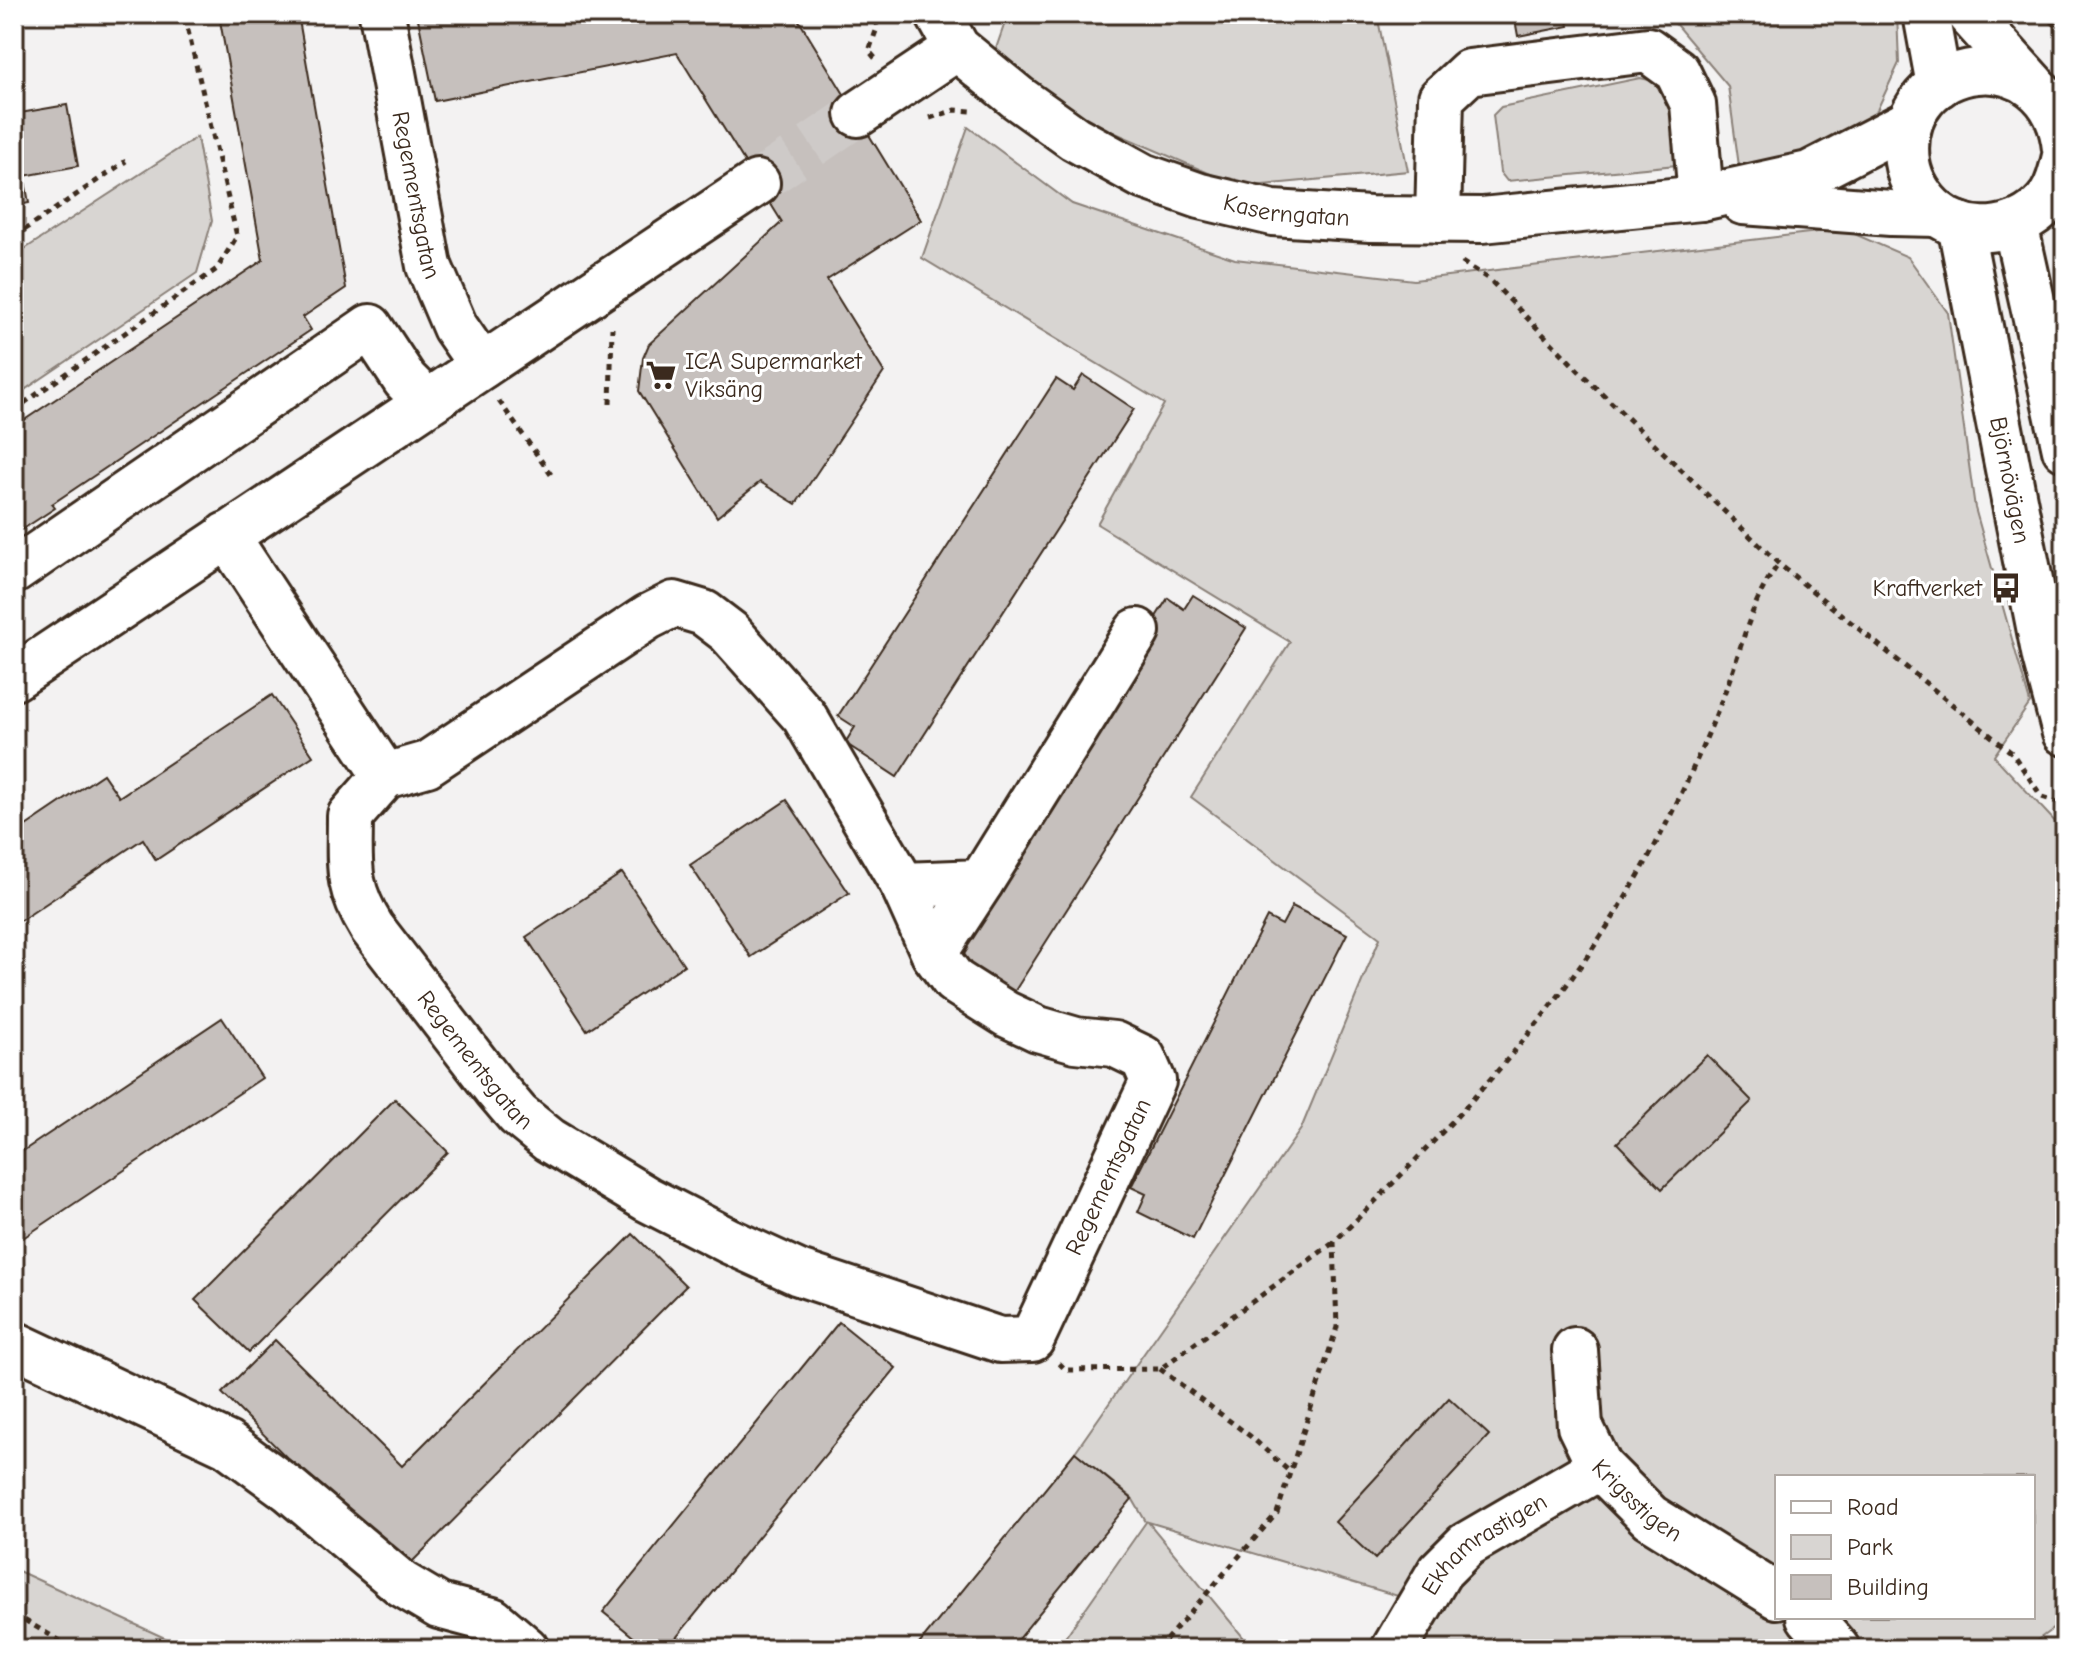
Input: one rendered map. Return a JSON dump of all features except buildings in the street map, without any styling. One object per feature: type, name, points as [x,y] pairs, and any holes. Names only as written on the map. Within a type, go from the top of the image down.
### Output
[{"type":"street","name":"Regementsgatan","points":[[382,14],[429,266],[455,327],[482,366]]},
{"type":"street","points":[[1926,14],[1939,85]]},
{"type":"street","points":[[1969,14],[2055,115]]},
{"type":"street","points":[[858,114],[947,31]]},
{"type":"street","name":"Kaserngatan","points":[[947,31],[1018,98],[1074,138],[1143,176],[1200,196],[1273,213],[1370,219],[1445,239],[1482,220],[1701,198],[1809,174],[1910,122]]},
{"type":"street","points":[[1445,239],[1441,98],[1469,72],[1648,50],[1677,71],[1693,104],[1701,198]]},
{"type":"street","points":[[1949,220],[1920,196],[1909,173],[1905,147],[1910,122],[1922,101],[1939,85],[1962,73],[1987,70],[2012,74],[2055,115]]},
{"type":"street","points":[[2060,181],[2035,212],[2015,224],[2065,449]]},
{"type":"street","points":[[14,678],[757,183]]},
{"type":"street","name":"Kaserngatan","points":[[1701,198],[1891,213],[1949,220],[1978,229],[1997,229],[2015,224]]},
{"type":"street","name":"Björnövägen","points":[[1949,220],[2045,657],[2065,733]]},
{"type":"street","points":[[14,571],[370,327],[405,380],[427,402]]},
{"type":"street","points":[[226,535],[385,776]]},
{"type":"street","name":"Regementsgatan","points":[[674,604],[704,613],[729,632],[804,716],[903,885],[934,954],[954,981],[1006,1014],[1038,1029],[1076,1040],[1114,1044],[1143,1058],[1153,1081],[1032,1339],[1000,1340],[799,1273],[647,1199],[549,1140],[518,1115],[381,940],[358,905],[350,883],[350,816],[385,776],[427,764],[648,617],[674,604]]},
{"type":"street","points":[[934,954],[1137,631]]},
{"type":"street","points":[[903,885],[981,882]]},
{"type":"street","points":[[14,1344],[227,1444],[290,1490],[402,1584],[439,1606],[492,1620],[526,1649]]},
{"type":"street","name":"Krigsstigen","points":[[1575,1350],[1580,1426],[1600,1467],[1650,1517],[1775,1595]]},
{"type":"street","name":"Ekhamrastigen","points":[[1394,1649],[1440,1571],[1466,1545],[1600,1467]]},
{"type":"street","points":[[1811,1619],[1837,1649]]},
{"type":"path","points":[[14,410],[217,269],[237,236],[184,14]]},
{"type":"path","points":[[2042,14],[2065,32]]},
{"type":"path","points":[[14,237],[126,161]]},
{"type":"path","points":[[1445,239],[1466,264],[1490,280],[1584,376],[1779,564],[2012,753],[2042,797],[2057,802],[2065,800]]},
{"type":"path","points":[[610,404],[612,319]]},
{"type":"path","points":[[482,366],[497,397],[552,476]]},
{"type":"path","points":[[1032,1339],[1066,1370],[1160,1369],[1334,1242],[1438,1140],[1545,1013],[1604,935],[1659,839],[1683,789],[1727,688],[1763,584],[1779,564]]},
{"type":"path","points":[[1158,1649],[1277,1513],[1337,1327],[1334,1242]]},
{"type":"path","points":[[1160,1369],[1250,1436],[1290,1472]]},
{"type":"path","points":[[14,1614],[74,1649]]},
{"type":"green space","points":[[1008,14],[1377,14],[1408,171],[1241,187],[1099,126],[993,57]]},
{"type":"green space","points":[[1667,14],[1897,14],[1899,63],[1871,123],[1834,145],[1739,166],[1728,86]]},
{"type":"green space","points":[[1640,78],[1673,85],[1687,164],[1507,181],[1500,172],[1493,115],[1501,107]]},
{"type":"green space","points":[[968,127],[1072,204],[1235,259],[1414,280],[1843,229],[1908,257],[1948,313],[1975,508],[2030,703],[1994,756],[2059,826],[2065,874],[2065,1620],[2025,1649],[1422,1649],[1405,1598],[1148,1522],[1253,1649],[1057,1649],[1146,1522],[1132,1498],[1075,1452],[1301,1129],[1380,938],[1191,797],[1290,642],[1097,524],[1164,404],[922,258]]},
{"type":"green space","points":[[197,137],[212,221],[197,273],[14,397],[14,256]]},
{"type":"green space","points":[[14,1569],[189,1649],[14,1649]]},
{"type":"tunnel","points":[[757,183],[858,114]]},
{"type":"place","name":"ICA Supermarket Viksäng","points":[[661,375]]},
{"type":"place","name":"Kraftverket","points":[[2006,588]]}]
